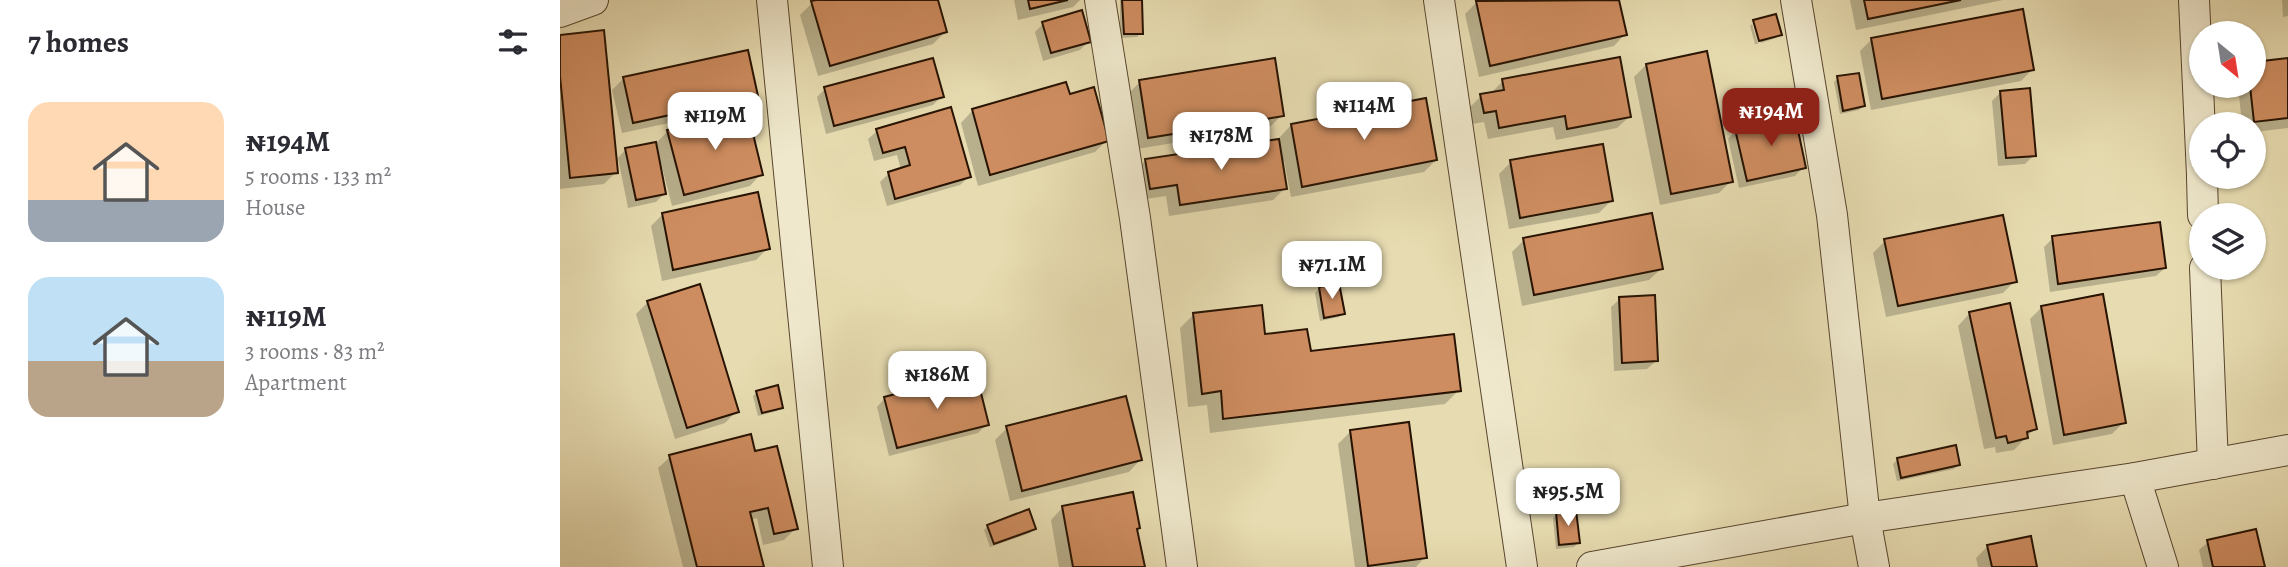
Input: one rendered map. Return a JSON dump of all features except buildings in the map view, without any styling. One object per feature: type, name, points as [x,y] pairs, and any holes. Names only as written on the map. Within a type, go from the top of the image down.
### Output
[{"type":"street","points":[[560,12],[593,0]]},
{"type":"street","points":[[772,0],[828,567]]},
{"type":"street","points":[[1100,0],[1135,218],[1182,567]]},
{"type":"street","points":[[1439,0],[1522,567]]},
{"type":"street","points":[[1796,0],[1832,215],[1865,519],[1874,567]]},
{"type":"street","points":[[2194,0],[2199,112]]},
{"type":"street","points":[[2205,280],[2213,464]]},
{"type":"street","points":[[1592,567],[1865,519],[2135,478],[2288,450]]},
{"type":"street","points":[[2135,478],[2162,567]]}]
